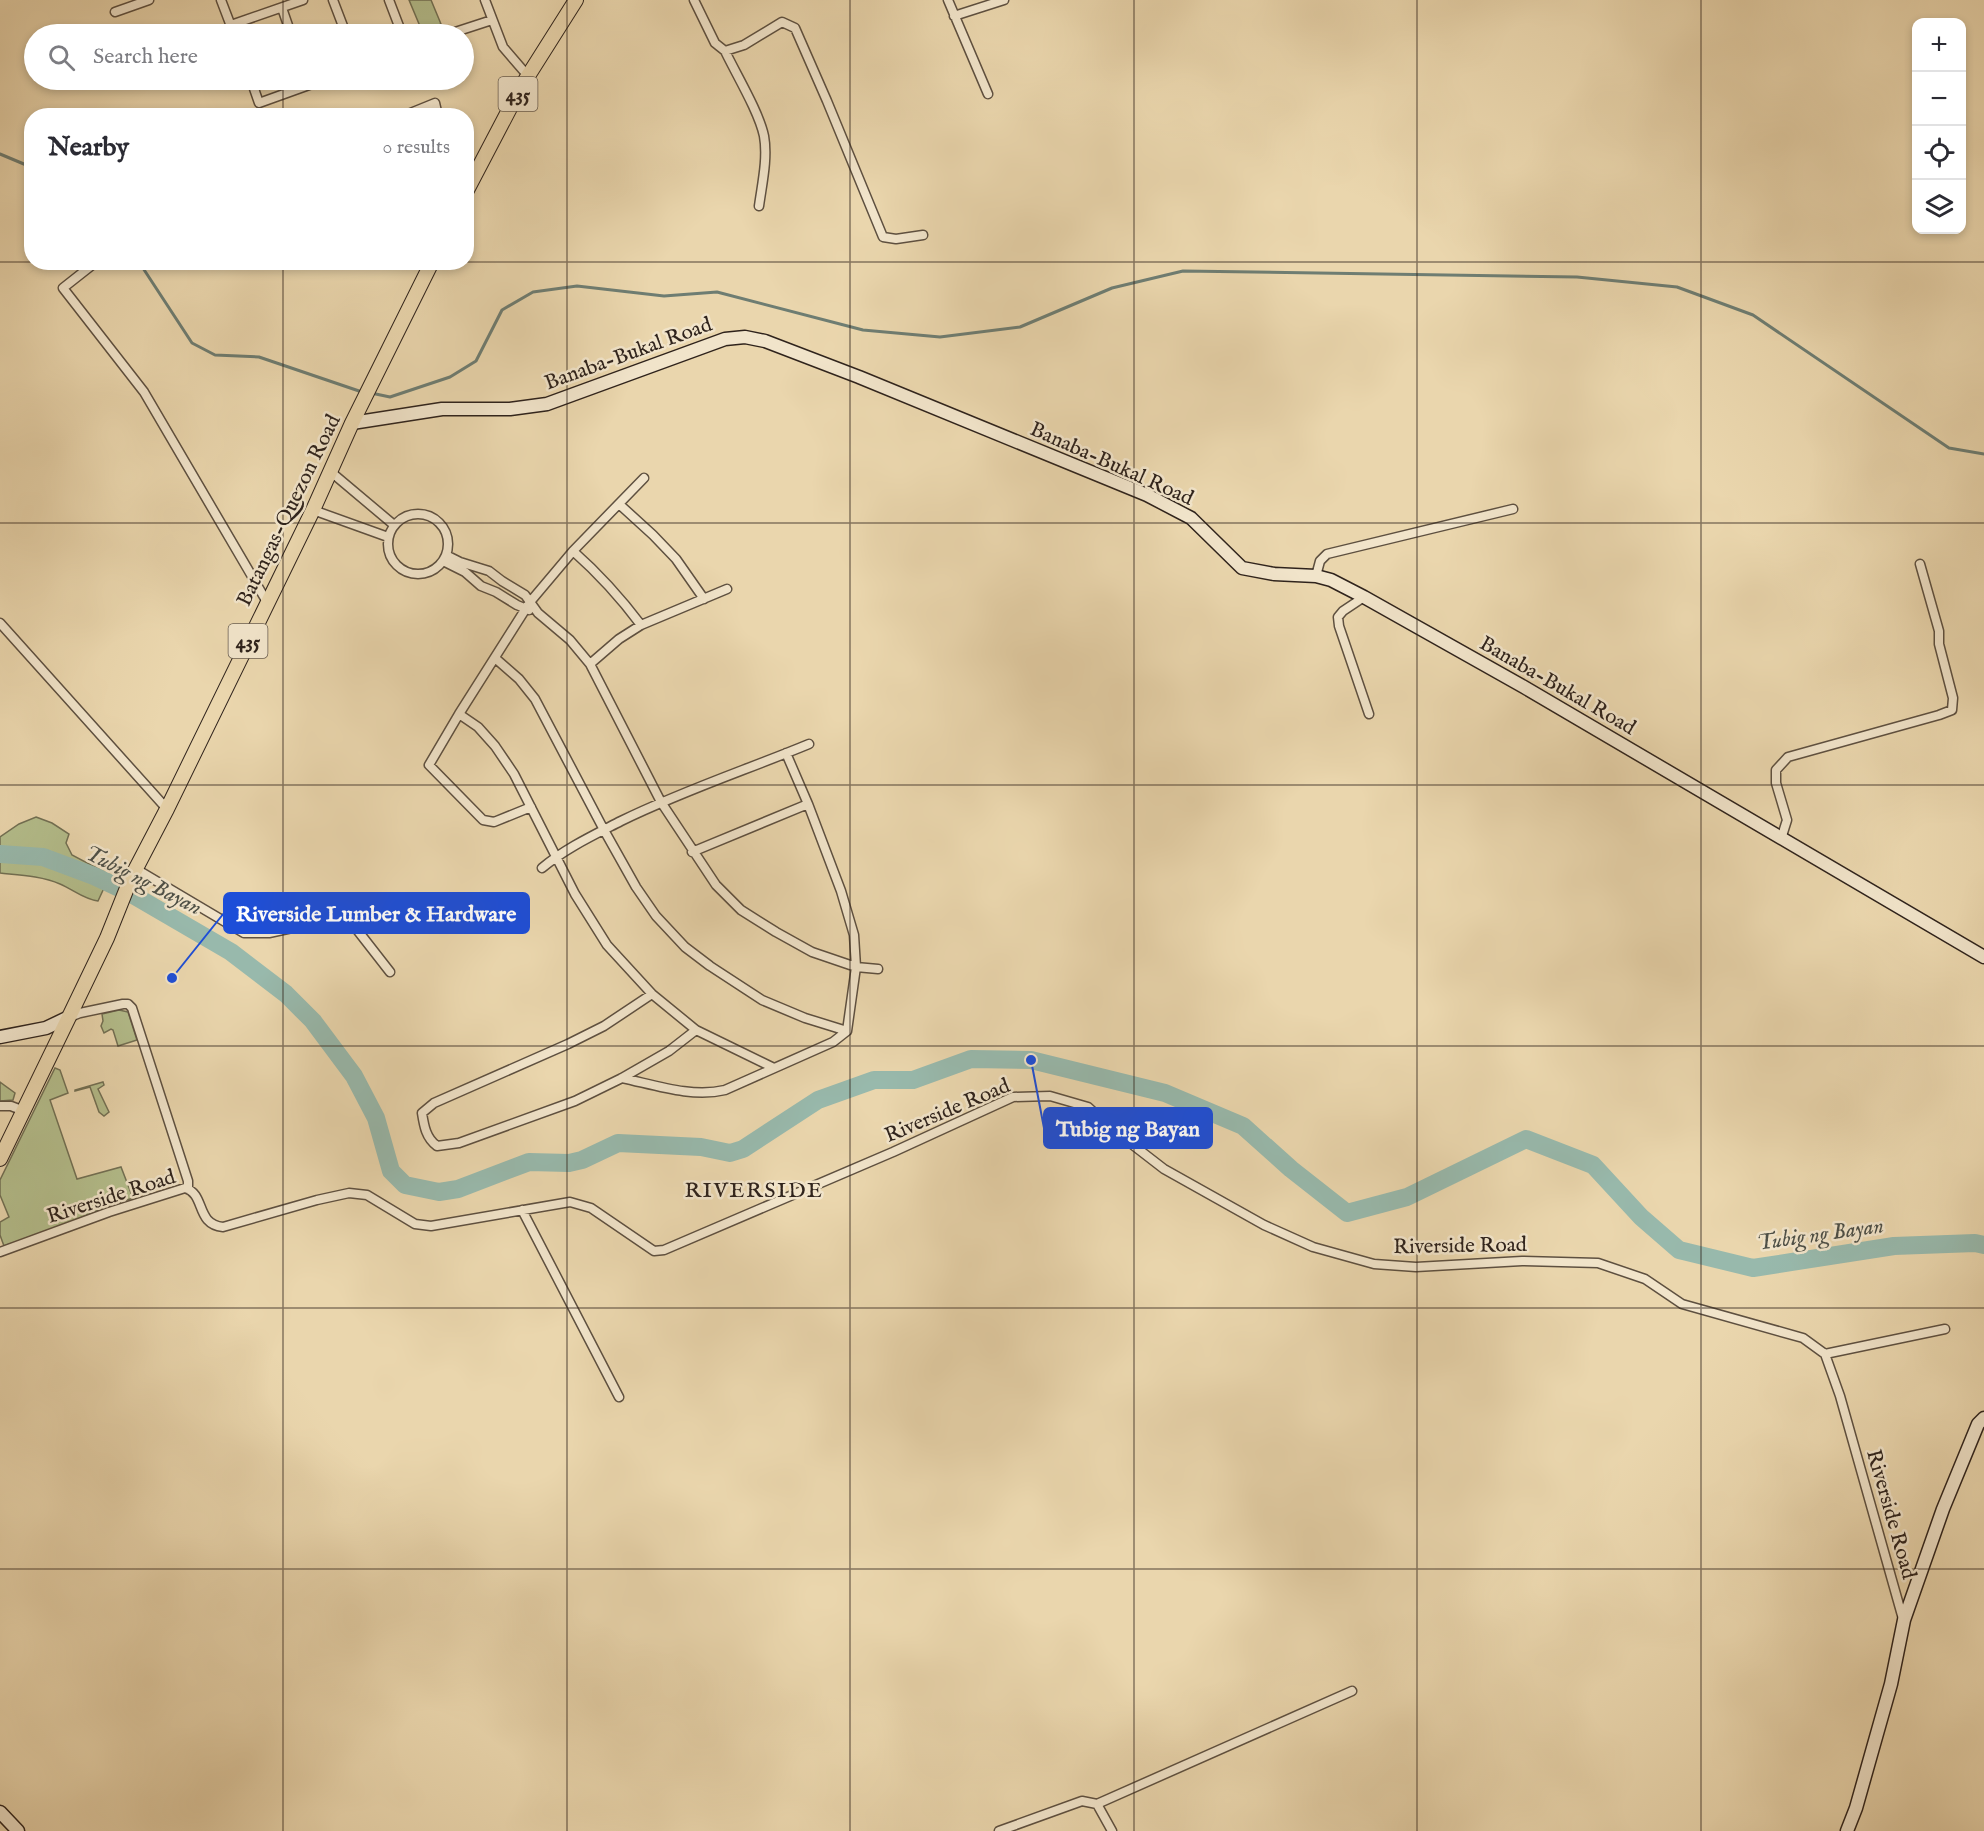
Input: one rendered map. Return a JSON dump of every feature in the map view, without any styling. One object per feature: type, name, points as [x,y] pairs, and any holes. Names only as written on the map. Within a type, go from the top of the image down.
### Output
[{"type":"main road","name":"435","points":[[474,171],[528,76],[576,0]]},
{"type":"main road","name":"Batangas-Quezon Road","points":[[66,1019],[106,938],[116,911],[314,510],[352,423],[428,270]]},
{"type":"main road","name":"435","points":[[0,1159],[66,1019]]},
{"type":"main road","name":"435","points":[[0,1145],[22,1109]]},
{"type":"street","points":[[115,12],[149,0]]},
{"type":"street","points":[[221,0],[231,24]]},
{"type":"street","points":[[234,24],[303,0]]},
{"type":"street","points":[[333,0],[342,24]]},
{"type":"street","points":[[389,0],[398,24]]},
{"type":"street","points":[[485,0],[503,47],[528,76]]},
{"type":"street","points":[[694,0],[715,43],[725,51],[764,135],[765,150],[759,206]]},
{"type":"street","points":[[948,0],[988,94]]},
{"type":"street","points":[[954,16],[1004,0]]},
{"type":"street","points":[[282,8],[288,24]]},
{"type":"street","points":[[474,26],[492,20]]},
{"type":"street","points":[[725,51],[744,45],[783,22],[795,28],[883,237],[896,239],[923,235]]},
{"type":"street","points":[[254,90],[259,103],[289,90]]},
{"type":"street","points":[[423,108],[435,103],[436,108]]},
{"type":"street","points":[[86,270],[63,288],[144,392],[267,602]]},
{"type":"street","name":"Banaba-Bukal Road","points":[[352,423],[442,409],[510,408],[546,404],[725,339],[745,337],[765,341],[1147,495],[1191,518],[1242,568],[1274,574],[1316,576],[1331,580],[1524,687],[1984,957]]},
{"type":"street","points":[[331,472],[394,525]]},
{"type":"street","points":[[531,807],[494,822],[483,820],[429,765],[528,605],[573,551],[644,478]]},
{"type":"street","points":[[619,504],[676,559],[704,599]]},
{"type":"street","points":[[1316,576],[1320,561],[1327,554],[1513,509]]},
{"type":"street","points":[[314,510],[388,537]]},
{"type":"street","points":[[417,513],[434,518],[446,531],[448,540],[444,558],[432,571],[422,574],[412,574],[403,570],[395,564],[387,546],[388,537],[394,525],[401,519],[417,513]]},
{"type":"street","points":[[573,551],[600,575],[641,625]]},
{"type":"street","points":[[444,558],[489,571],[502,582],[522,593],[528,605],[570,640],[590,664],[661,802],[692,852],[716,885],[741,909],[812,952],[856,966],[878,969]]},
{"type":"street","points":[[444,558],[476,583],[496,592],[517,606],[528,605]]},
{"type":"street","points":[[1781,839],[1786,820],[1776,783],[1776,770],[1788,757],[1939,716],[1952,710],[1953,699],[1939,644],[1939,631],[1920,564]]},
{"type":"street","points":[[496,592],[502,582]]},
{"type":"street","points":[[590,664],[619,639],[641,625],[727,589]]},
{"type":"street","points":[[1364,597],[1338,617],[1369,714]]},
{"type":"street","points":[[0,623],[167,809]]},
{"type":"street","points":[[495,658],[519,679],[535,699],[636,886],[656,916],[685,947],[762,1000],[805,1018],[847,1031]]},
{"type":"street","points":[[459,714],[478,727],[495,746],[513,774],[574,894],[607,945],[652,994],[696,1030],[774,1068]]},
{"type":"street","points":[[542,868],[556,856],[661,802],[808,744]]},
{"type":"street","points":[[622,1078],[688,1092],[712,1093],[725,1090],[833,1042],[847,1031],[856,966],[854,935],[841,891],[786,753]]},
{"type":"street","points":[[692,852],[808,804]]},
{"type":"street","points":[[134,874],[244,933],[269,933],[328,920],[351,922],[390,972]]},
{"type":"street","points":[[652,994],[604,1026],[435,1103],[422,1113],[430,1141],[437,1146],[459,1143],[575,1101],[669,1051],[696,1030]]},
{"type":"street","points":[[0,1037],[46,1028],[80,1013],[128,1004],[132,1008],[185,1170],[188,1189]]},
{"type":"street","name":"Riverside Road","points":[[0,1252],[177,1189],[188,1189],[195,1195],[208,1221],[223,1227],[349,1193],[370,1196],[415,1224],[431,1226],[570,1202],[580,1203],[654,1251],[664,1250],[893,1152],[1013,1097],[1050,1096],[1088,1107],[1164,1169],[1264,1225],[1313,1247],[1374,1264],[1416,1267],[1522,1262],[1598,1263],[1645,1280],[1682,1305],[1803,1338],[1825,1354],[1840,1396],[1904,1620]]},
{"type":"street","points":[[0,1106],[22,1109]]},
{"type":"street","points":[[522,1210],[619,1397]]},
{"type":"street","points":[[1825,1354],[1945,1329]]},
{"type":"street","points":[[1847,1831],[1856,1808],[1891,1684],[1904,1620],[1943,1509],[1978,1424],[1984,1418]]},
{"type":"street","points":[[999,1831],[1082,1801],[1097,1804],[1352,1690]]},
{"type":"street","points":[[1097,1804],[1112,1831]]},
{"type":"street","points":[[0,1812],[18,1831]]},
{"type":"green space","points":[[409,0],[431,0],[441,24],[419,24]]},
{"type":"green space","points":[[36,817],[52,823],[69,834],[66,843],[72,855],[110,875],[98,901],[46,879],[0,873],[0,837],[19,824]]},
{"type":"green space","points":[[119,1010],[128,1012],[137,1040],[118,1046],[113,1030],[104,1033],[101,1026],[102,1014]]},
{"type":"green space","points":[[55,1068],[60,1070],[68,1093],[50,1100],[77,1179],[121,1167],[133,1198],[4,1246],[0,1235],[0,1222],[9,1217],[0,1195],[0,1180]]},
{"type":"green space","points":[[0,1082],[15,1093],[13,1100],[0,1101]]},
{"type":"green space","points":[[103,1082],[104,1085],[98,1089],[109,1112],[104,1116],[99,1112],[90,1087],[75,1091]]},
{"type":"waterway","points":[[0,154],[24,164]]},
{"type":"waterway","points":[[144,270],[192,343],[215,355],[259,357],[362,392]]},
{"type":"waterway","points":[[371,393],[390,397],[450,377],[476,361],[502,310],[533,292],[577,286],[664,296],[717,292],[863,330],[940,337],[1020,327],[1112,288],[1183,271],[1577,277],[1677,287],[1753,315],[1949,448],[1984,454]]},
{"type":"waterway","name":"Tubig ng Bayan","points":[[0,854],[43,857],[94,876],[128,892],[231,952],[286,994],[313,1021],[354,1076],[376,1118],[391,1171],[405,1185],[439,1192],[458,1189],[529,1162],[569,1163],[582,1160],[618,1143],[701,1147],[730,1153],[743,1149],[818,1100],[874,1080],[913,1080],[971,1059],[1031,1060],[1165,1093],[1243,1126],[1291,1169],[1347,1213],[1407,1197],[1526,1139],[1593,1165],[1641,1217],[1679,1250],[1753,1268],[1894,1246],[1975,1243],[1984,1245]]},
{"type":"place","name":"Riverside Lumber & Hardware","points":[[172,978]]},
{"type":"place","name":"Tubig ng Bayan","points":[[1031,1060]]},
{"type":"district","name":"RIVERSIDE","points":[[754,1189]]}]
